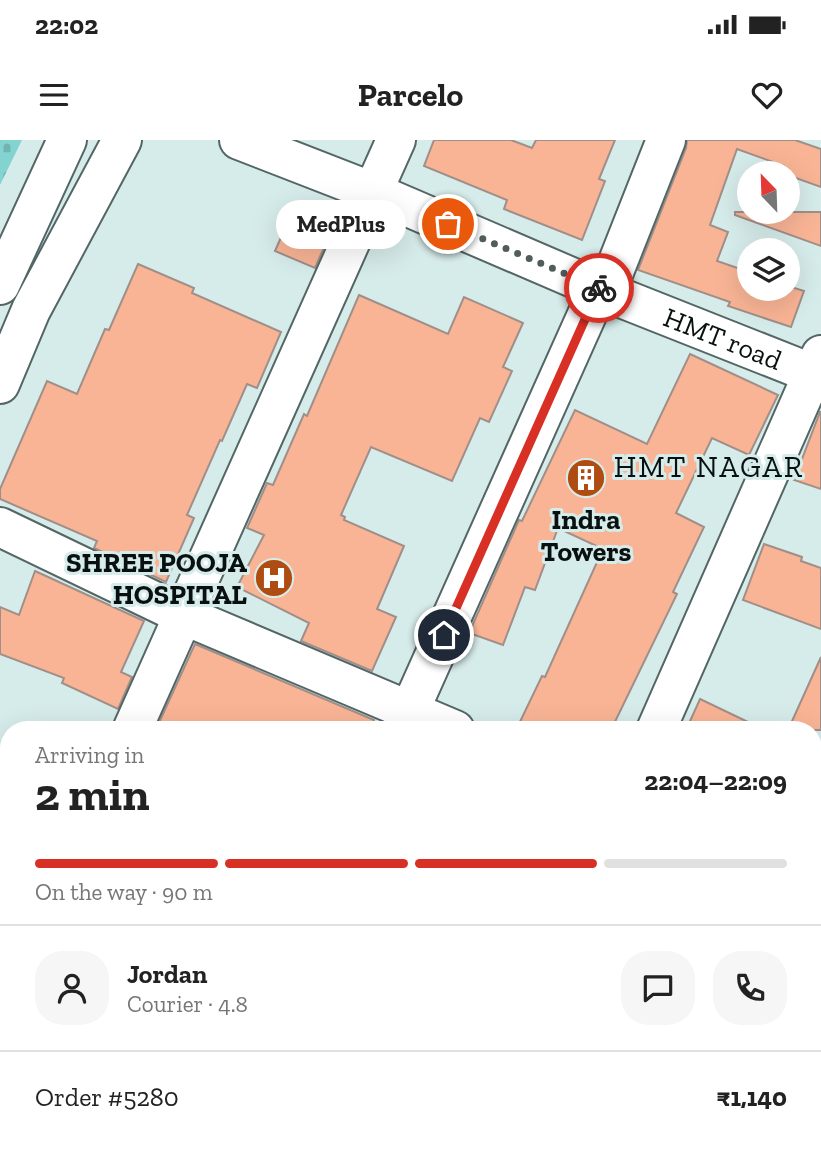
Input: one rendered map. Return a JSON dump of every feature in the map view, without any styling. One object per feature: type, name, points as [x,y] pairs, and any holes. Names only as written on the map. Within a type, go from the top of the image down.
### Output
[{"type":"street","points":[[0,285],[67,140]]},
{"type":"street","points":[[0,384],[31,310],[122,140]]},
{"type":"street","name":"HMT road","points":[[239,140],[373,192],[602,290],[818,368]]},
{"type":"street","points":[[136,721],[396,140]]},
{"type":"street","points":[[0,527],[406,720],[602,290],[666,140]]},
{"type":"street","points":[[660,721],[818,368]]},
{"type":"green space","points":[[0,140],[22,140],[0,185]]},
{"type":"building","points":[[434,140],[511,140],[532,148],[536,140],[615,140],[599,179],[605,181],[582,240],[504,209],[507,200],[424,166]]},
{"type":"building","points":[[687,140],[795,140],[821,149],[821,187],[800,179],[800,161],[770,161],[737,149],[710,225],[728,232],[717,261],[737,268],[737,301],[800,301],[800,290],[804,291],[791,327],[728,306],[730,302],[638,270]]},
{"type":"building","points":[[292,212],[332,229],[315,268],[275,251]]},
{"type":"building","points":[[800,212],[821,212],[821,246],[760,224],[800,224]]},
{"type":"building","points":[[138,264],[194,288],[192,293],[281,332],[257,388],[247,384],[222,441],[220,440],[187,515],[194,518],[166,582],[94,548],[97,541],[0,499],[0,489],[47,381],[77,394],[105,329],[109,330]]},
{"type":"building","points":[[359,295],[448,334],[464,297],[523,323],[503,367],[512,371],[489,422],[480,418],[452,481],[371,447],[341,515],[345,517],[344,520],[404,546],[377,609],[396,617],[372,671],[301,641],[309,623],[237,587],[264,535],[247,528],[267,483],[273,485],[304,414],[307,416]]},
{"type":"building","points":[[690,354],[778,395],[749,455],[712,438],[676,513],[704,527],[673,592],[677,594],[615,721],[520,721],[542,676],[545,677],[603,549],[558,528],[535,590],[525,587],[503,645],[469,633],[519,520],[522,521],[575,410],[647,444]]},
{"type":"building","points":[[821,412],[821,489],[794,480]]},
{"type":"building","points":[[764,544],[802,557],[801,561],[821,568],[821,629],[743,600]]},
{"type":"building","points":[[35,571],[144,621],[121,672],[132,677],[118,709],[62,683],[64,678],[0,654],[0,607],[19,615]]},
{"type":"building","points":[[195,644],[374,720],[374,721],[160,721]]},
{"type":"building","points":[[821,657],[821,721],[792,721]]},
{"type":"building","points":[[700,699],[746,721],[690,721]]},
{"type":"way so far","points":[[448,224],[599,288]]},
{"type":"place","name":"MedPlus","points":[[448,224]]},
{"type":"place","name":"Indra Towers","points":[[586,478]]},
{"type":"place","name":"SHREE POOJA HOSPITAL","points":[[274,578]]},
{"type":"district","name":"HMT NAGAR","points":[[709,467]]},
{"type":"route","points":[[444,635],[599,288]]}]
